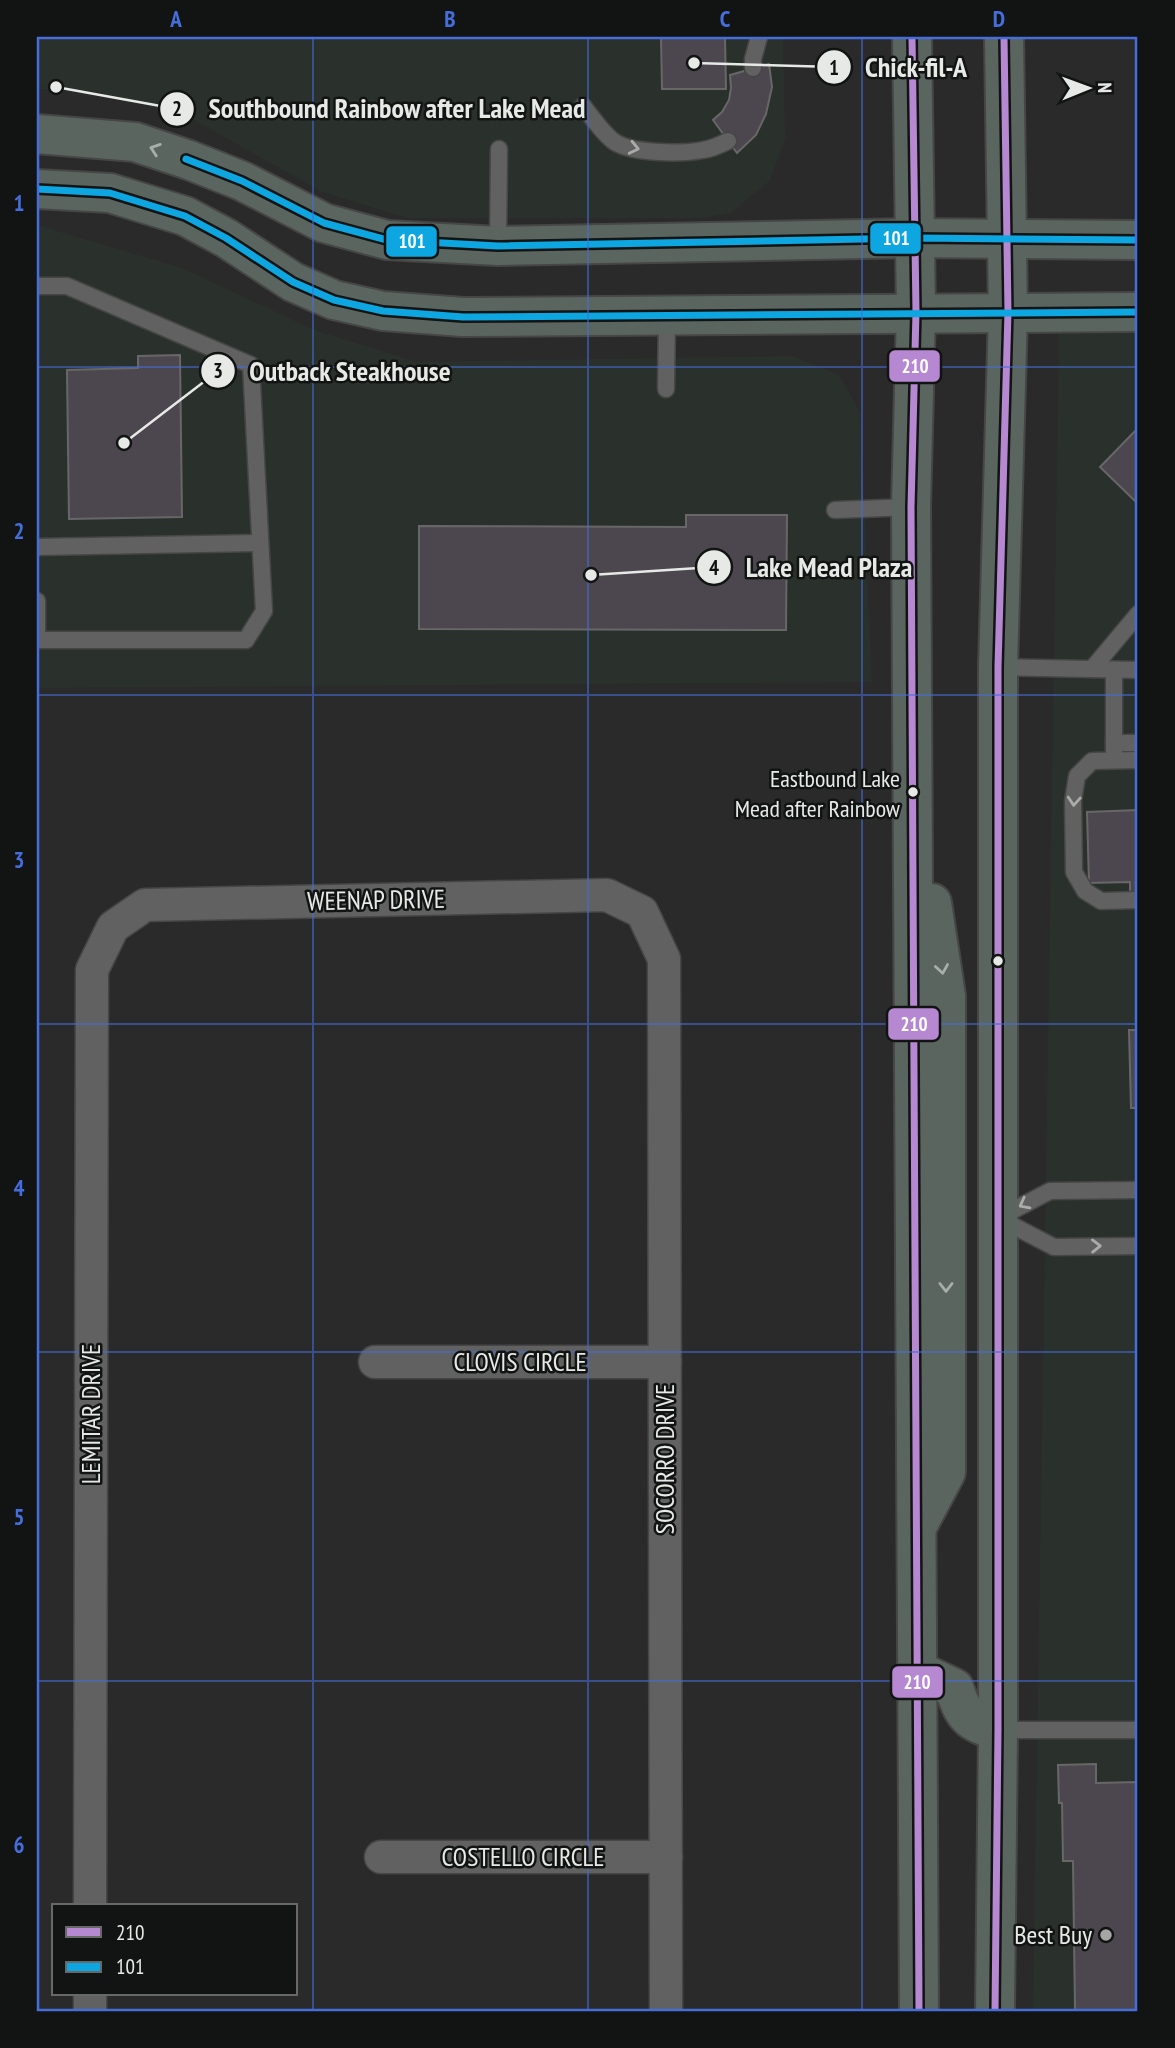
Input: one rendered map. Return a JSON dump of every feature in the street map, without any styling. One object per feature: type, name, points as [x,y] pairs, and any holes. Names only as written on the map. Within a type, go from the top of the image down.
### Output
[{"type":"main road","points":[[912,37],[916,312],[911,507],[919,2011]]},
{"type":"main road","points":[[995,2011],[998,1730],[998,667],[1008,312],[1004,37]]},
{"type":"main road","points":[[37,134],[135,142],[242,181],[324,223],[387,240],[498,246],[915,238],[1138,240]]},
{"type":"main road","points":[[37,189],[110,193],[174,213],[226,238],[293,282],[334,300],[383,311],[463,317],[1138,312]]},
{"type":"main road","points":[[913,780],[946,996],[946,1472],[916,1529]]},
{"type":"main road","points":[[946,1218],[998,1218]]},
{"type":"main road","points":[[916,1670],[954,1688],[966,1716],[977,1725],[998,1730]]},
{"type":"street","name":"WEENAP DRIVE","points":[[113,927],[145,905],[607,895],[642,912]]},
{"type":"street","name":"SOCORRO DRIVE","points":[[642,912],[664,959],[666,2011]]},
{"type":"street","name":"LEMITAR DRIVE","points":[[90,1904],[92,970],[113,927]]},
{"type":"street","name":"CLOVIS CIRCLE","points":[[375,1362],[665,1362]]},
{"type":"street","name":"COSTELLO CIRCLE","points":[[381,1857],[666,1857]]},
{"type":"lane","points":[[753,68],[752,59],[759,37]]},
{"type":"lane","points":[[583,106],[612,140],[626,148],[647,151],[701,151],[729,141]]},
{"type":"lane","points":[[498,246],[499,149]]},
{"type":"lane","points":[[37,286],[67,286],[251,365],[264,611],[246,640],[37,640],[37,601]]},
{"type":"lane","points":[[666,389],[667,315]]},
{"type":"lane","points":[[835,510],[911,507]]},
{"type":"lane","points":[[37,547],[260,543]]},
{"type":"lane","points":[[1092,669],[1138,614]]},
{"type":"lane","points":[[998,667],[1138,670]]},
{"type":"lane","points":[[1114,670],[1114,760]]},
{"type":"lane","points":[[1114,743],[1138,743]]},
{"type":"lane","points":[[1138,760],[1092,761],[1077,776],[1073,801],[1074,872],[1085,891],[1101,901],[1138,900]]},
{"type":"lane","points":[[998,1218],[1050,1191],[1138,1189]]},
{"type":"lane","points":[[998,1218],[1054,1247],[1138,1246]]},
{"type":"lane","points":[[998,1730],[1138,1730]]},
{"type":"shaded area","points":[[37,37],[783,37],[785,139],[770,180],[731,213],[701,218],[407,218],[320,191],[193,119],[97,91],[37,89]]},
{"type":"shaded area","points":[[37,225],[182,268],[312,329],[416,362],[793,356],[839,375],[860,412],[872,682],[37,688]]},
{"type":"shaded area","points":[[1138,333],[1138,2011],[1033,2011],[1059,334]]},
{"type":"building","points":[[661,37],[725,37],[726,89],[662,89]]},
{"type":"building","points":[[769,64],[772,87],[766,114],[756,135],[737,153],[713,120],[729,100],[730,75]]},
{"type":"building","points":[[180,355],[182,517],[69,519],[67,370],[138,368],[138,356]]},
{"type":"building","points":[[1138,428],[1138,504],[1100,467]]},
{"type":"building","points":[[686,515],[787,515],[786,630],[419,629],[419,526],[686,527]]},
{"type":"building","points":[[1138,810],[1138,892],[1130,893],[1130,882],[1089,883],[1087,812]]},
{"type":"building","points":[[1129,1030],[1138,1030],[1138,1108],[1131,1108]]},
{"type":"building","name":"Best Buy","points":[[1096,1764],[1096,1783],[1138,1782],[1138,2011],[1072,2011],[1075,2010],[1073,1861],[1063,1861],[1058,1765]]},
{"type":"transit line","name":"210","points":[[912,37],[916,312],[911,507],[919,2011]]},
{"type":"transit line","name":"210","points":[[995,2011],[998,1730],[998,667],[1008,312],[1004,37]]},
{"type":"transit line","name":"101","points":[[186,159],[242,181],[324,223],[387,240],[498,246],[915,238],[1138,240]]},
{"type":"transit line","name":"101","points":[[37,189],[110,193],[185,216],[226,238],[293,282],[334,300],[383,311],[463,317],[1138,312]]},
{"type":"place","name":"Chick-fil-A","points":[[694,63]]},
{"type":"place","name":"Southbound Rainbow after Lake Mead","points":[[56,87]]},
{"type":"place","name":"Outback Steakhouse","points":[[124,443]]},
{"type":"place","name":"Lake Mead Plaza","points":[[591,575]]},
{"type":"place","name":"Eastbound Lake Mead after Rainbow","points":[[913,792]]},
{"type":"place","name":"Best Buy","points":[[1106,1935]]}]
